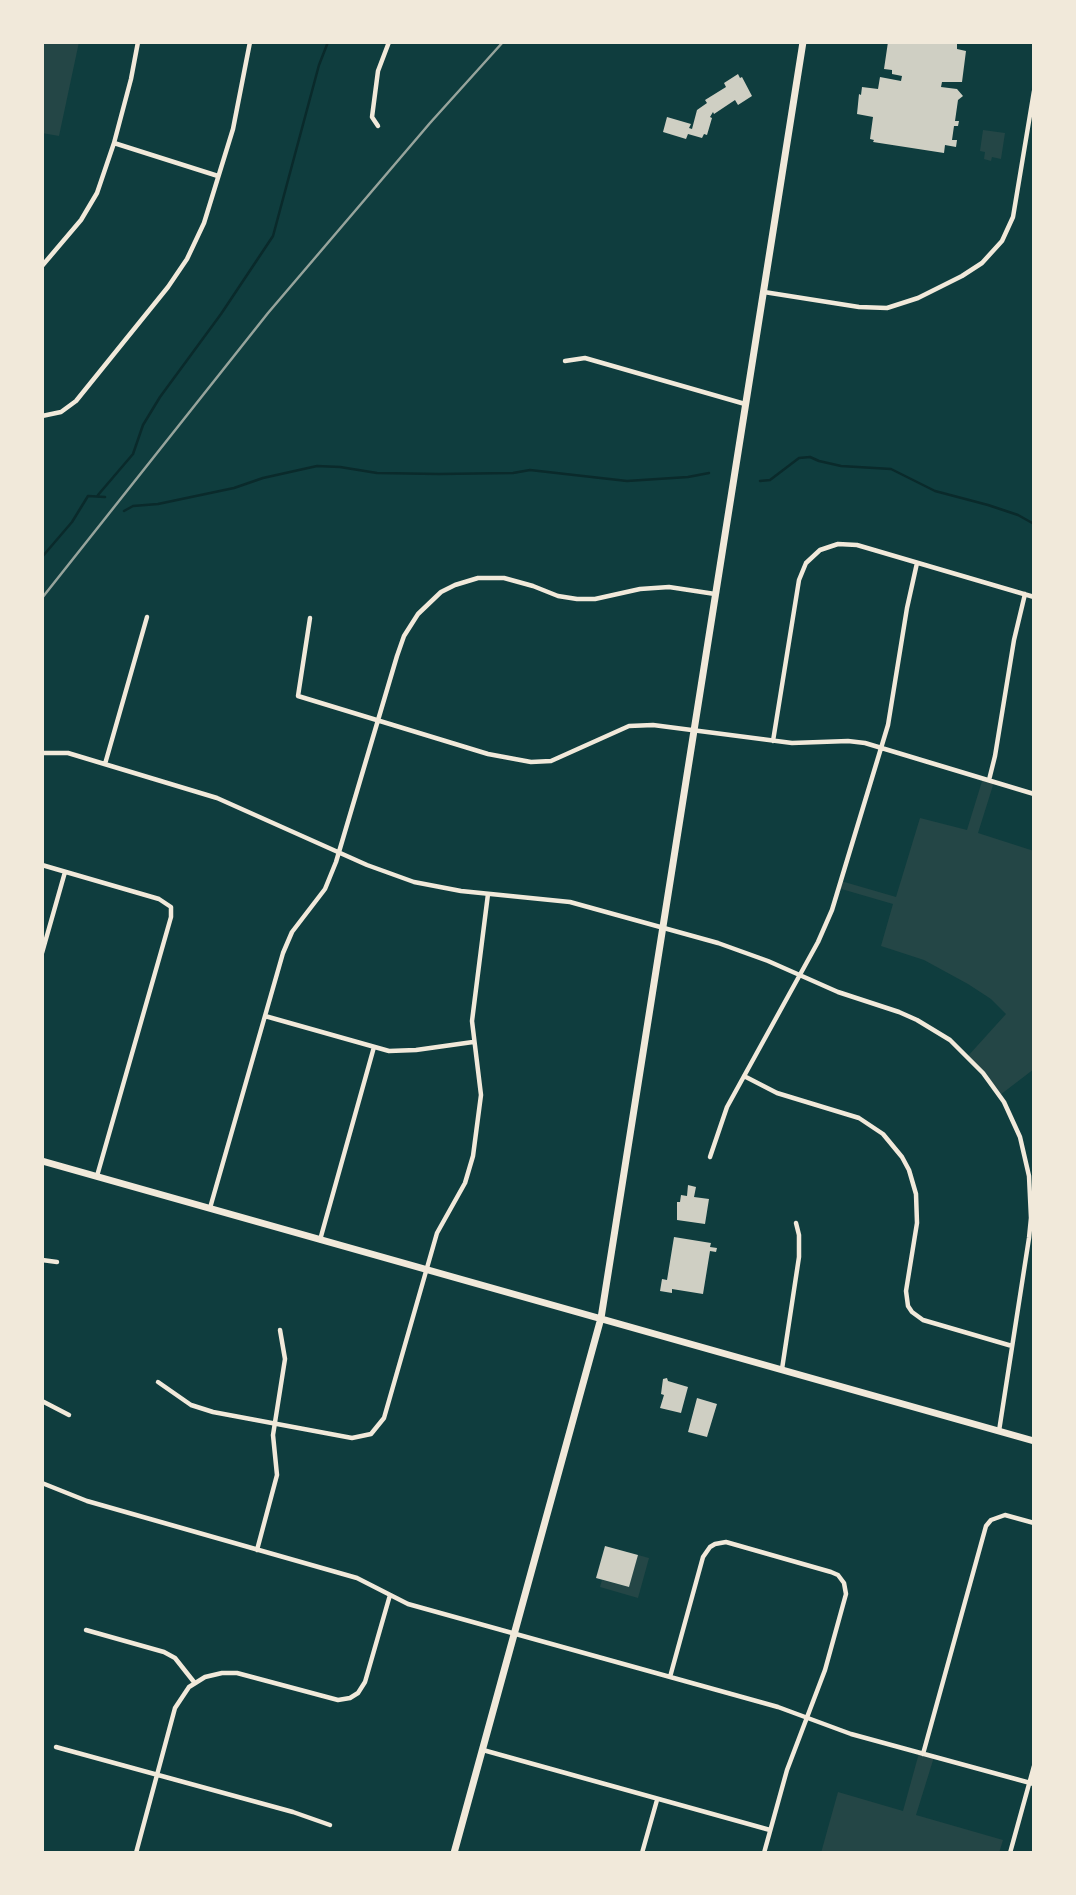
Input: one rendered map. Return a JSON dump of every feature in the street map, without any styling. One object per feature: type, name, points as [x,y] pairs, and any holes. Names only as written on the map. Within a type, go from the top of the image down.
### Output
[{"type":"main road","points":[[454,1853],[601,1318],[803,42]]},
{"type":"main road","points":[[42,1161],[1034,1441]]},
{"type":"street","points":[[42,266],[81,219],[97,193],[114,143],[138,42]]},
{"type":"street","points":[[43,416],[61,412],[76,401],[176,276],[196,242],[239,107],[250,42]]},
{"type":"street","points":[[378,125],[372,117],[378,71],[390,42]]},
{"type":"street","points":[[763,292],[859,307],[887,307],[913,300],[982,263],[1002,241],[1013,217],[1034,91]]},
{"type":"street","points":[[114,143],[218,176]]},
{"type":"street","points":[[565,361],[585,358],[745,404]]},
{"type":"street","points":[[774,741],[799,580],[808,561],[820,550],[848,543],[1034,597]]},
{"type":"street","points":[[710,1157],[721,1120],[829,919],[882,747],[917,563]]},
{"type":"street","points":[[210,1208],[283,953],[292,932],[326,889],[404,636],[418,614],[441,592],[478,578],[504,578],[558,596],[577,599],[595,599],[640,589],[669,587],[715,594]]},
{"type":"street","points":[[989,780],[1025,594]]},
{"type":"street","points":[[105,764],[147,617]]},
{"type":"street","points":[[310,618],[298,696],[488,754],[531,762],[551,761],[629,726],[694,728],[792,743],[848,741],[882,747],[1034,794]]},
{"type":"street","points":[[42,753],[68,753],[217,798],[339,853],[414,882],[438,888],[570,902],[743,951],[838,992],[899,1012],[934,1029],[968,1056],[1000,1096],[1014,1123],[1025,1156],[1031,1207],[1029,1238],[999,1431]]},
{"type":"street","points":[[42,865],[159,899],[171,907],[171,917],[97,1176]]},
{"type":"street","points":[[42,953],[65,872]]},
{"type":"street","points":[[158,1382],[191,1405],[213,1412],[352,1438],[371,1434],[384,1418],[437,1233],[465,1183],[473,1156],[481,1080],[473,1042],[473,1006],[488,894]]},
{"type":"street","points":[[265,1016],[374,1047],[404,1052],[473,1042]]},
{"type":"street","points":[[320,1240],[374,1047]]},
{"type":"street","points":[[744,1076],[777,1093],[859,1118],[883,1134],[902,1157],[916,1194],[917,1223],[906,1291],[908,1306],[923,1321],[1012,1346]]},
{"type":"street","points":[[782,1369],[799,1256],[796,1223]]},
{"type":"street","points":[[42,1260],[57,1262]]},
{"type":"street","points":[[257,1550],[277,1475],[274,1424],[285,1359],[280,1330]]},
{"type":"street","points":[[42,1401],[69,1415]]},
{"type":"street","points":[[42,1483],[87,1501],[357,1578],[408,1604],[778,1707],[806,1719],[1032,1784]]},
{"type":"street","points":[[922,1754],[982,1533],[991,1520],[998,1516],[1005,1515],[1034,1523]]},
{"type":"street","points":[[670,1676],[706,1551],[715,1544],[728,1543],[838,1574],[844,1583],[845,1596],[825,1670],[787,1770],[764,1853]]},
{"type":"street","points":[[136,1853],[175,1708],[194,1682],[222,1672],[237,1673],[338,1700],[358,1693],[365,1682],[390,1595]]},
{"type":"street","points":[[86,1630],[164,1652],[175,1658],[194,1682]]},
{"type":"street","points":[[56,1747],[293,1812],[330,1825]]},
{"type":"street","points":[[483,1750],[771,1830]]},
{"type":"street","points":[[1010,1853],[1032,1784],[1034,1766]]},
{"type":"street","points":[[642,1853],[657,1800]]},
{"type":"shaded area","points":[[42,42],[79,42],[59,136],[42,133]]},
{"type":"shaded area","points":[[983,130],[1005,133],[1001,159],[984,159],[985,152],[980,151]]},
{"type":"shaded area","points":[[983,778],[994,782],[978,833],[1034,851],[1034,1069],[1000,1095],[968,1056],[1006,1014],[991,999],[924,960],[881,946],[893,904],[838,888],[841,881],[896,897],[920,818],[967,830]]},
{"type":"shaded area","points":[[638,1555],[649,1558],[638,1598],[600,1587],[602,1580],[629,1587]]},
{"type":"shaded area","points":[[919,1753],[934,1757],[916,1815],[1003,1840],[999,1853],[821,1853],[838,1792],[903,1811]]},
{"type":"building","points":[[888,42],[955,42],[957,49],[966,51],[962,82],[942,82],[941,87],[957,89],[963,96],[958,100],[955,121],[959,121],[958,126],[954,126],[952,140],[957,140],[956,147],[945,145],[944,153],[873,142],[874,140],[870,139],[873,117],[857,114],[862,87],[878,89],[880,77],[901,81],[902,76],[884,69]]},
{"type":"building","points":[[738,74],[752,96],[738,105],[735,100],[714,114],[713,112],[707,135],[704,134],[702,138],[688,134],[686,139],[663,132],[667,117],[691,124],[689,128],[692,129],[697,110],[707,103],[705,100],[726,87],[724,83]]},
{"type":"building","points":[[688,1185],[696,1187],[694,1197],[709,1199],[705,1224],[677,1220],[677,1202],[680,1202],[681,1195],[687,1196]]},
{"type":"building","points":[[674,1237],[711,1243],[710,1247],[717,1248],[716,1252],[710,1251],[703,1294],[672,1289],[672,1293],[660,1291],[662,1279],[667,1280]]},
{"type":"building","points":[[667,1378],[668,1381],[688,1387],[681,1413],[660,1408],[664,1395],[661,1394],[663,1379]]},
{"type":"building","points":[[697,1398],[717,1404],[707,1437],[688,1432]]},
{"type":"building","points":[[605,1546],[638,1555],[629,1587],[596,1578]]},
{"type":"waterway","points":[[98,495],[133,454],[143,425],[160,397],[221,314],[273,236],[319,65],[328,42]]},
{"type":"waterway","points":[[760,481],[770,480],[799,458],[810,457],[841,466],[891,469],[935,491],[988,505],[1018,515],[1034,524]]},
{"type":"waterway","points":[[124,511],[133,506],[158,504],[234,488],[263,478],[317,466],[377,473],[513,473],[530,470],[627,481],[709,473]]},
{"type":"waterway","points":[[42,557],[72,522],[88,496],[105,497]]},
{"type":"railway","points":[[42,598],[268,313],[503,42]]}]
